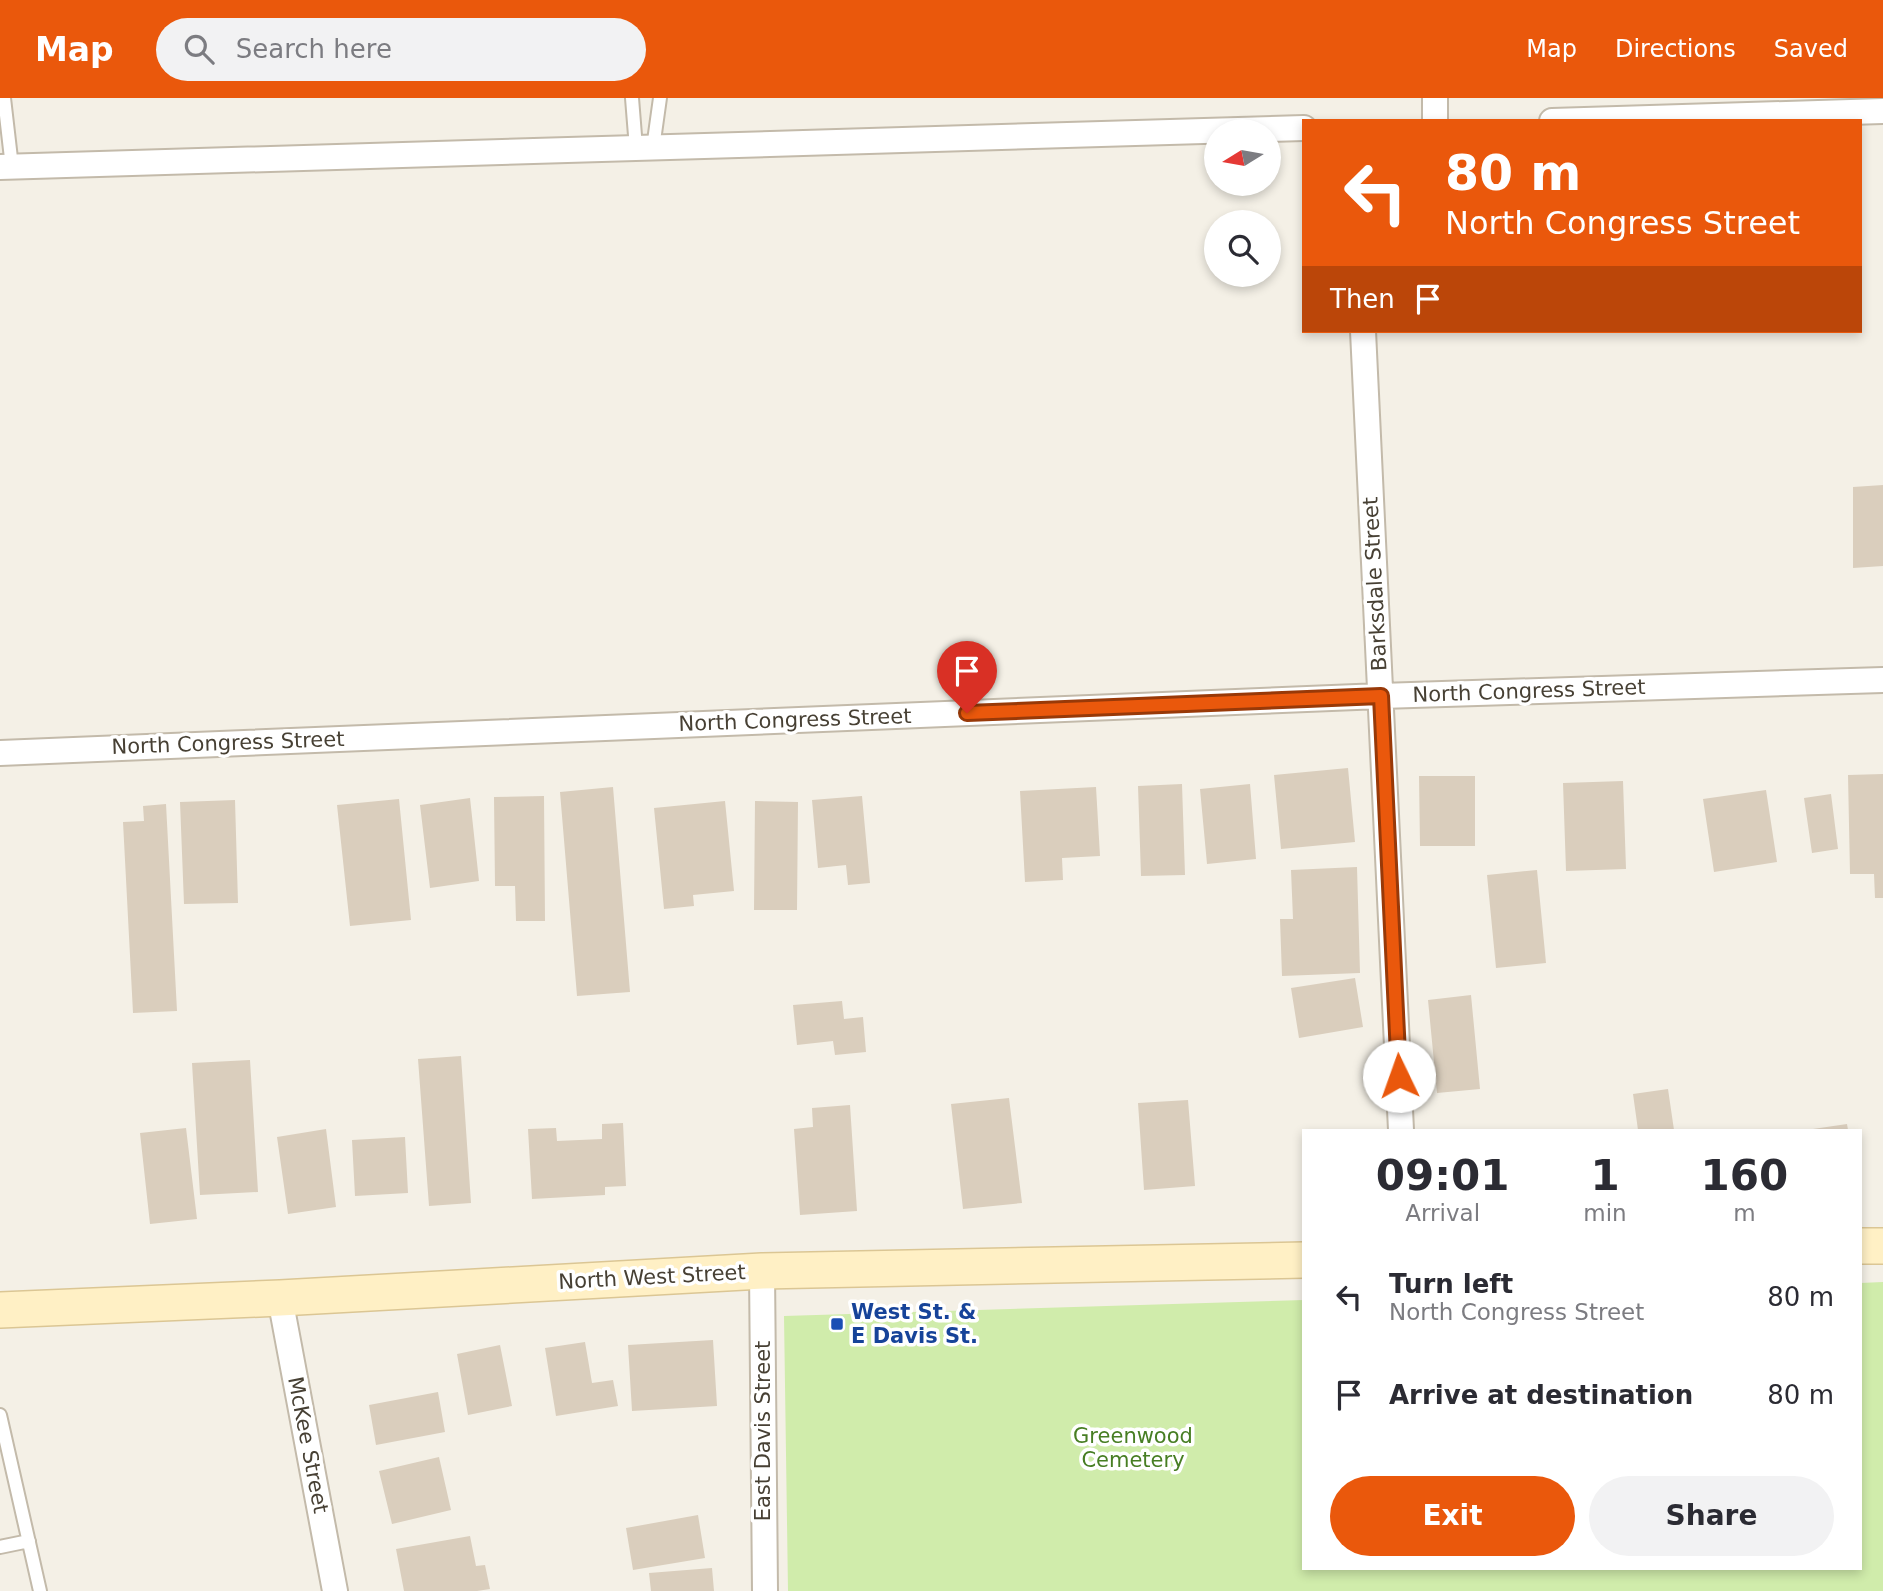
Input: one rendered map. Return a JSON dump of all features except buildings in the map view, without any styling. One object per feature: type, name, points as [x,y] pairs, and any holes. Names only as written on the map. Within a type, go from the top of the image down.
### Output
[{"type":"street","points":[[1435,98],[1435,119]]},
{"type":"street","points":[[1618,119],[1883,111]]},
{"type":"street","points":[[6,167],[1302,128]]},
{"type":"street","name":"Barksdale Street","points":[[1363,333],[1401,1129]]},
{"type":"street","name":"North Congress Street","points":[[0,753],[1381,696],[1883,680]]},
{"type":"street","points":[[1862,1246],[1883,1246]]},
{"type":"street","name":"North West Street","points":[[0,1310],[280,1298],[762,1271],[1302,1261]]},
{"type":"street","name":"East Davis Street","points":[[762,1271],[765,1591]]},
{"type":"street","name":"McKee Street","points":[[280,1298],[335,1591]]},
{"type":"lane","points":[[4,98],[6,167]]},
{"type":"lane","points":[[632,98],[644,148]]},
{"type":"lane","points":[[644,148],[660,98]]},
{"type":"lane","points":[[0,1415],[5,1455],[40,1591]]},
{"type":"lane","points":[[0,1547],[29,1541]]},
{"type":"green space","name":"Greenwood Cemetery","points":[[1883,1282],[1883,1591],[788,1591],[784,1316],[1302,1300],[1302,1570],[1862,1570],[1862,1283]]},
{"type":"place","name":"West St. & E Davis St.","points":[[837,1324]]},
{"type":"route","points":[[967,713],[1381,696],[1399,1076]]}]
